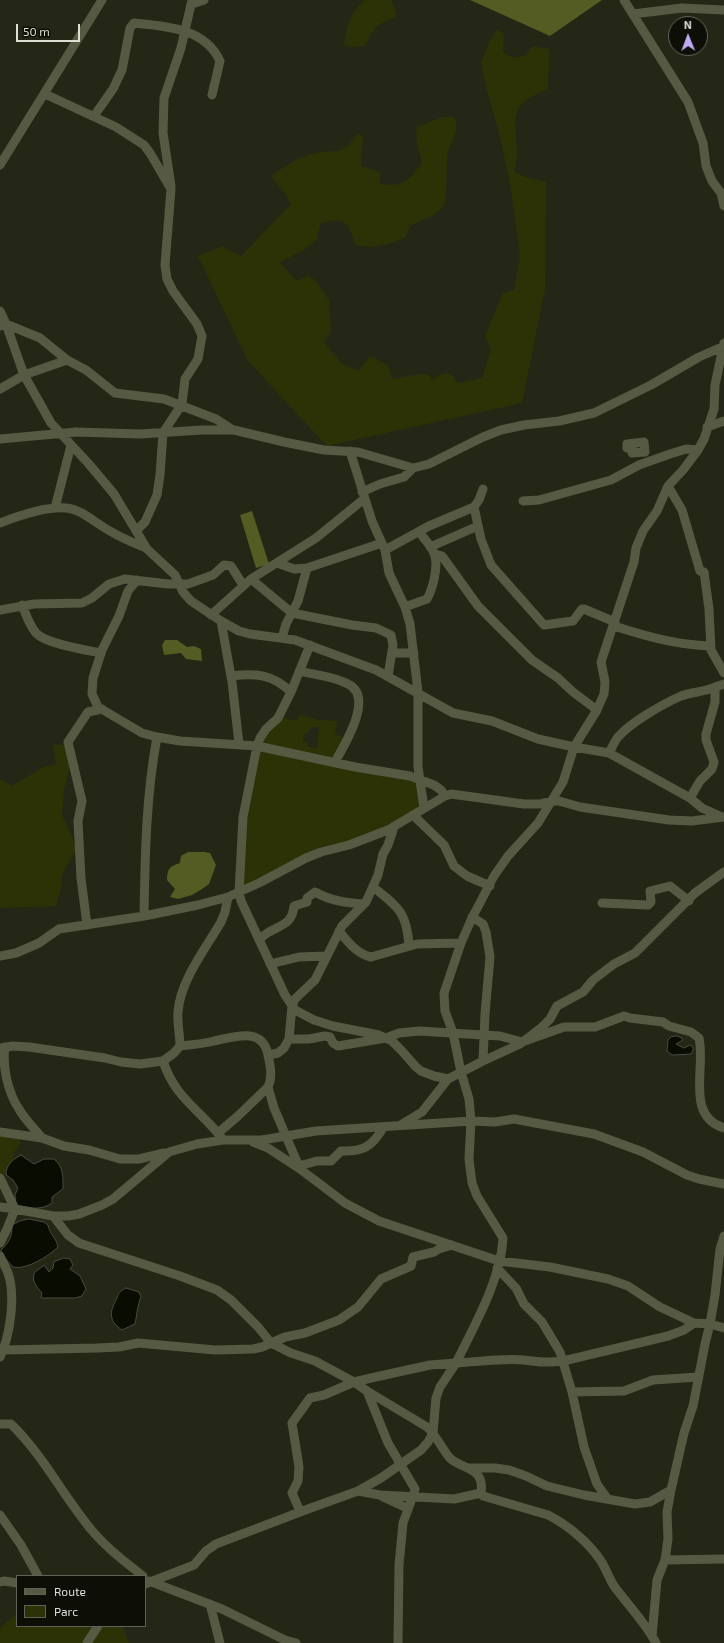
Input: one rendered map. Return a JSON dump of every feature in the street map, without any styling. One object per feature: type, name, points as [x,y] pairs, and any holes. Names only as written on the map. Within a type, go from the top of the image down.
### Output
[{"type":"street","points":[[0,165],[102,0]]},
{"type":"street","points":[[136,531],[145,522],[157,495],[163,433],[182,404],[185,379],[198,359],[202,341],[202,336],[197,324],[173,291],[167,279],[165,265],[171,189],[163,133],[163,108],[167,87],[192,2],[204,0]]},
{"type":"street","points":[[624,0],[688,102],[703,144],[706,166],[712,181],[721,193],[724,206]]},
{"type":"street","points":[[633,14],[682,8],[724,10]]},
{"type":"street","points":[[94,116],[113,89],[122,70],[130,28],[132,24],[136,23],[185,30],[208,43],[213,48],[220,61],[212,95]]},
{"type":"street","points":[[45,94],[116,127],[144,145],[171,189]]},
{"type":"street","points":[[0,312],[3,325],[24,376],[42,410],[51,423],[114,494],[147,549],[175,575],[187,597],[210,615],[239,631],[295,640],[388,676],[454,713],[492,721],[538,739],[609,753],[690,798],[702,808],[723,817]]},
{"type":"street","points":[[3,325],[40,338],[67,360],[86,370],[115,393],[164,398],[216,419],[234,430]]},
{"type":"street","points":[[147,1582],[194,1565],[206,1551],[216,1544],[358,1491],[381,1478],[421,1450],[433,1433],[436,1398],[440,1387],[456,1363],[482,1311],[498,1265],[503,1238],[477,1196],[470,1170],[469,1099],[461,1072],[453,1033],[445,1011],[444,993],[461,942],[472,917],[508,856],[538,823],[550,801],[563,782],[574,747],[597,710],[606,688],[601,662],[634,562],[636,548],[643,531],[657,511],[668,486],[683,470],[698,450],[714,409],[718,364],[724,343]]},
{"type":"street","points":[[0,439],[92,432],[140,434],[202,430],[234,430],[311,447],[358,452],[413,468],[429,464],[483,437],[501,430],[524,424],[559,421],[594,413],[651,385],[699,357],[724,346]]},
{"type":"street","points":[[0,389],[24,376],[67,360]]},
{"type":"street","points":[[707,427],[724,421]]},
{"type":"street","points":[[55,508],[71,445]]},
{"type":"street","points":[[523,501],[539,500],[610,480],[639,465],[686,449],[698,450]]},
{"type":"street","points":[[350,451],[372,521],[383,546],[389,573],[405,607],[410,624],[418,692],[418,767],[424,808]]},
{"type":"street","points":[[210,615],[251,579],[316,538],[363,495],[380,484],[404,477],[413,468]]},
{"type":"street","points":[[668,486],[682,510],[702,572],[709,609],[710,646],[712,654],[724,673]]},
{"type":"street","points":[[277,564],[294,569],[307,568],[383,546],[419,532],[474,507],[479,500],[483,489]]},
{"type":"street","points":[[474,507],[484,550],[491,565],[544,625],[573,621],[582,609],[584,609],[614,624],[672,642],[710,646]]},
{"type":"street","points":[[0,523],[17,517],[55,508],[68,508],[147,549]]},
{"type":"street","points":[[432,551],[478,526]]},
{"type":"street","points":[[405,607],[427,599],[430,594],[435,572],[432,551],[419,532]]},
{"type":"street","points":[[432,551],[442,556],[478,606],[532,660],[558,678],[573,692],[597,710]]},
{"type":"street","points":[[0,610],[22,605],[82,603],[105,587],[114,582],[125,579],[180,585],[188,584],[213,575],[222,566],[227,564],[231,566],[243,585]]},
{"type":"street","points":[[282,638],[286,624],[298,601],[307,568]]},
{"type":"street","points":[[251,579],[292,613],[352,625],[376,628],[391,635],[393,640],[388,676]]},
{"type":"street","points":[[137,580],[130,586],[120,616],[101,653],[93,678],[92,689],[95,702],[102,709],[142,733],[157,737],[192,742],[257,746],[419,779],[438,788],[446,796]]},
{"type":"street","points":[[22,605],[29,622],[39,636],[58,643],[101,653]]},
{"type":"street","points":[[221,621],[231,676],[239,744]]},
{"type":"street","points":[[310,645],[300,671],[278,718],[266,729],[257,746],[243,817],[239,893],[258,940],[285,995],[295,1010],[314,1020],[332,1026],[371,1032],[386,1038],[402,1050],[421,1071],[448,1079]]},
{"type":"street","points":[[392,653],[414,653]]},
{"type":"street","points":[[300,671],[348,684],[356,691],[359,709],[358,715],[335,762]]},
{"type":"street","points":[[231,676],[248,674],[272,678],[282,684],[290,692]]},
{"type":"street","points":[[609,753],[618,737],[632,724],[661,706],[680,697],[707,691],[724,684]]},
{"type":"street","points":[[690,798],[700,781],[712,769],[714,762],[706,740],[706,734],[715,702],[715,688]]},
{"type":"street","points":[[87,925],[81,878],[78,821],[82,801],[68,742],[88,712],[102,709]]},
{"type":"street","points":[[144,916],[145,846],[153,759],[157,737]]},
{"type":"street","points":[[0,956],[16,953],[39,943],[59,929],[144,916],[228,897],[239,893],[306,858],[321,852],[364,840],[394,827],[446,796],[457,794],[524,804],[540,804],[550,801],[669,820],[692,821],[698,819],[707,820],[723,817]]},
{"type":"street","points":[[413,815],[441,842],[452,862],[459,870],[467,876],[490,886]]},
{"type":"street","points":[[268,1055],[281,1051],[289,1038],[292,1006],[296,999],[315,980],[339,931],[347,920],[364,904],[373,887],[383,854],[388,845],[394,827]]},
{"type":"street","points":[[522,1042],[550,1019],[557,1006],[583,992],[593,980],[614,964],[635,953],[689,901],[695,893],[724,872]]},
{"type":"street","points":[[602,903],[648,905],[651,902],[650,891],[670,886],[689,901]]},
{"type":"street","points":[[373,887],[401,913],[406,922],[409,946]]},
{"type":"street","points":[[258,940],[268,932],[282,927],[293,915],[294,906],[307,902],[307,898],[315,892],[346,903],[364,904]]},
{"type":"street","points":[[180,1046],[178,1012],[181,995],[187,980],[221,922],[228,897]]},
{"type":"street","points":[[472,917],[479,920],[484,928],[490,957],[483,1035],[483,1061]]},
{"type":"street","points":[[339,931],[357,951],[363,955],[371,957],[376,957],[426,942],[461,942]]},
{"type":"street","points":[[270,964],[299,958],[327,956]]},
{"type":"street","points":[[398,1126],[422,1112],[448,1079],[522,1042],[564,1027],[595,1026],[624,1016],[663,1022],[669,1026],[691,1032],[699,1038],[700,1103],[702,1111],[712,1122],[724,1128]]},
{"type":"street","points":[[289,1038],[309,1039],[325,1036],[330,1037],[334,1045],[338,1046],[386,1038],[407,1032],[500,1036],[522,1042]]},
{"type":"street","points":[[42,1138],[19,1110],[13,1098],[5,1064],[3,1047],[29,1047],[140,1064],[163,1061],[174,1053],[180,1046],[243,1035],[256,1038],[263,1042],[267,1047],[271,1072],[270,1083],[268,1087],[238,1116],[221,1136]]},
{"type":"street","points":[[163,1061],[166,1072],[184,1100],[221,1136]]},
{"type":"street","points":[[268,1087],[271,1101],[299,1167]]},
{"type":"street","points":[[0,1132],[42,1138],[64,1146],[89,1150],[120,1159],[139,1159],[197,1144],[221,1136],[248,1140],[262,1140],[316,1131],[383,1128],[470,1121],[495,1122],[514,1119],[594,1134],[643,1152],[699,1180],[724,1184]]},
{"type":"street","points":[[299,1167],[317,1161],[328,1162],[333,1160],[341,1151],[349,1152],[360,1150],[374,1141],[383,1128]]},
{"type":"street","points":[[248,1140],[268,1148],[299,1167],[345,1203],[379,1221],[453,1245],[498,1265],[550,1267],[608,1279],[628,1286],[660,1307],[694,1322],[724,1328]]},
{"type":"street","points":[[0,1207],[53,1216],[79,1214],[113,1199],[168,1152]]},
{"type":"street","points":[[0,1178],[15,1209],[0,1243]]},
{"type":"street","points":[[53,1216],[68,1235],[79,1243],[180,1276],[217,1290],[231,1300],[258,1327],[271,1344],[315,1361],[354,1382],[419,1421],[433,1433],[450,1458],[470,1468],[482,1484],[481,1493]]},
{"type":"street","points":[[654,1640],[657,1580],[665,1560],[671,1490],[684,1433],[693,1406],[704,1344],[716,1295],[720,1249],[724,1236]]},
{"type":"street","points":[[0,1256],[8,1273],[11,1289],[10,1323],[2,1354],[119,1347],[138,1343],[215,1350],[241,1350],[253,1349],[271,1344],[284,1338],[317,1329],[339,1320],[358,1307],[381,1279],[411,1266],[413,1256],[434,1252],[439,1248],[453,1245]]},
{"type":"street","points":[[498,1265],[516,1288],[524,1304],[542,1322],[560,1352],[572,1392],[584,1447],[597,1484],[607,1498]]},
{"type":"street","points":[[300,1512],[292,1493],[298,1481],[299,1468],[292,1426],[293,1421],[310,1398],[324,1395],[354,1382],[430,1365],[524,1360],[546,1363],[563,1362],[668,1336],[684,1330],[694,1322]]},
{"type":"street","points":[[572,1392],[624,1391],[654,1380],[698,1377]]},
{"type":"street","points":[[367,1391],[388,1443],[415,1489],[413,1498],[407,1508],[403,1523],[399,1565],[398,1643]]},
{"type":"street","points":[[0,1424],[12,1424],[25,1437],[84,1521],[118,1558],[141,1575]]},
{"type":"street","points":[[470,1468],[495,1468],[509,1470],[547,1486],[584,1495],[635,1504],[645,1504],[671,1490]]},
{"type":"street","points":[[358,1491],[413,1498],[454,1499],[481,1493]]},
{"type":"street","points":[[481,1493],[485,1497],[552,1518],[582,1539],[600,1560],[613,1584],[654,1640]]},
{"type":"street","points":[[380,1495],[407,1508]]},
{"type":"street","points":[[0,1515],[21,1545],[37,1575]]},
{"type":"street","points":[[665,1560],[724,1559]]},
{"type":"street","points":[[0,1582],[4,1581],[16,1583]]},
{"type":"street","points":[[147,1582],[210,1604],[285,1640],[296,1643]]},
{"type":"street","points":[[210,1604],[220,1643]]},
{"type":"street","points":[[87,1643],[97,1627]]},
{"type":"green space","points":[[365,0],[392,0],[396,16],[376,27],[365,46],[353,47],[344,45],[350,20],[356,9]]},
{"type":"green space","points":[[470,0],[602,0],[550,36]]},
{"type":"green space","points":[[497,29],[504,34],[503,52],[511,57],[526,55],[532,46],[549,49],[548,88],[528,99],[518,108],[515,120],[517,157],[514,171],[522,176],[546,182],[545,289],[522,403],[327,446],[248,361],[198,256],[222,246],[241,256],[291,204],[284,192],[271,176],[295,160],[321,152],[341,150],[346,147],[358,134],[363,136],[361,166],[380,172],[380,184],[395,185],[409,178],[422,163],[417,140],[417,127],[443,117],[454,117],[456,122],[456,133],[447,158],[445,202],[441,209],[429,217],[410,226],[406,237],[392,243],[372,247],[355,245],[348,226],[340,221],[328,221],[320,224],[317,240],[304,250],[280,262],[296,281],[309,276],[315,280],[329,300],[331,331],[324,342],[342,364],[359,371],[369,357],[374,357],[388,366],[392,379],[428,374],[432,380],[442,374],[450,373],[458,383],[482,378],[491,350],[485,336],[503,293],[514,290],[520,258],[509,178],[481,63],[490,40]]},
{"type":"green space","points":[[252,511],[269,564],[256,568],[240,515]]},
{"type":"green space","points":[[165,640],[177,640],[187,647],[194,646],[201,649],[202,661],[186,659],[181,653],[164,655],[162,645]]},
{"type":"green space","points":[[300,715],[320,720],[338,721],[335,734],[345,738],[335,761],[260,746],[266,730],[281,717],[296,721]],"holes":[[[310,727],[319,727],[317,748],[308,747],[308,742],[303,743],[304,734],[309,732]]]},
{"type":"green space","points":[[53,745],[69,745],[71,762],[64,790],[62,815],[77,848],[62,876],[61,888],[56,906],[0,908],[0,779],[12,786],[45,766],[56,765]]},
{"type":"green space","points":[[258,750],[416,781],[422,807],[392,823],[350,842],[319,847],[243,886],[246,819]]},
{"type":"green space","points":[[188,852],[210,853],[216,865],[209,884],[192,895],[178,899],[170,897],[175,889],[167,880],[168,871],[174,865],[180,863],[181,856]]},
{"type":"green space","points":[[0,1133],[16,1135],[21,1143],[14,1152],[13,1159],[6,1169],[6,1175],[0,1177]]},
{"type":"green space","points":[[16,1614],[16,1627],[123,1627],[129,1643],[0,1643],[0,1628]]},
{"type":"shaded area","points":[[677,1036],[683,1040],[676,1044],[684,1048],[690,1045],[693,1047],[691,1054],[672,1055],[667,1051],[668,1040],[671,1037]]},
{"type":"shaded area","points":[[21,1155],[34,1164],[44,1159],[54,1159],[60,1166],[63,1189],[52,1197],[52,1203],[48,1206],[34,1208],[16,1205],[15,1195],[18,1188],[13,1180],[6,1175],[6,1171],[10,1163]]},
{"type":"shaded area","points":[[29,1219],[44,1222],[48,1225],[58,1247],[37,1262],[21,1267],[13,1267],[3,1256],[1,1250],[10,1239],[12,1225]]},
{"type":"shaded area","points":[[64,1258],[70,1259],[73,1265],[70,1269],[80,1276],[86,1289],[82,1296],[75,1298],[41,1298],[42,1293],[34,1281],[34,1273],[44,1265],[49,1272],[53,1268],[54,1262]]},
{"type":"shaded area","points":[[126,1288],[139,1292],[141,1297],[135,1324],[122,1330],[115,1324],[111,1314],[119,1294]]}]
